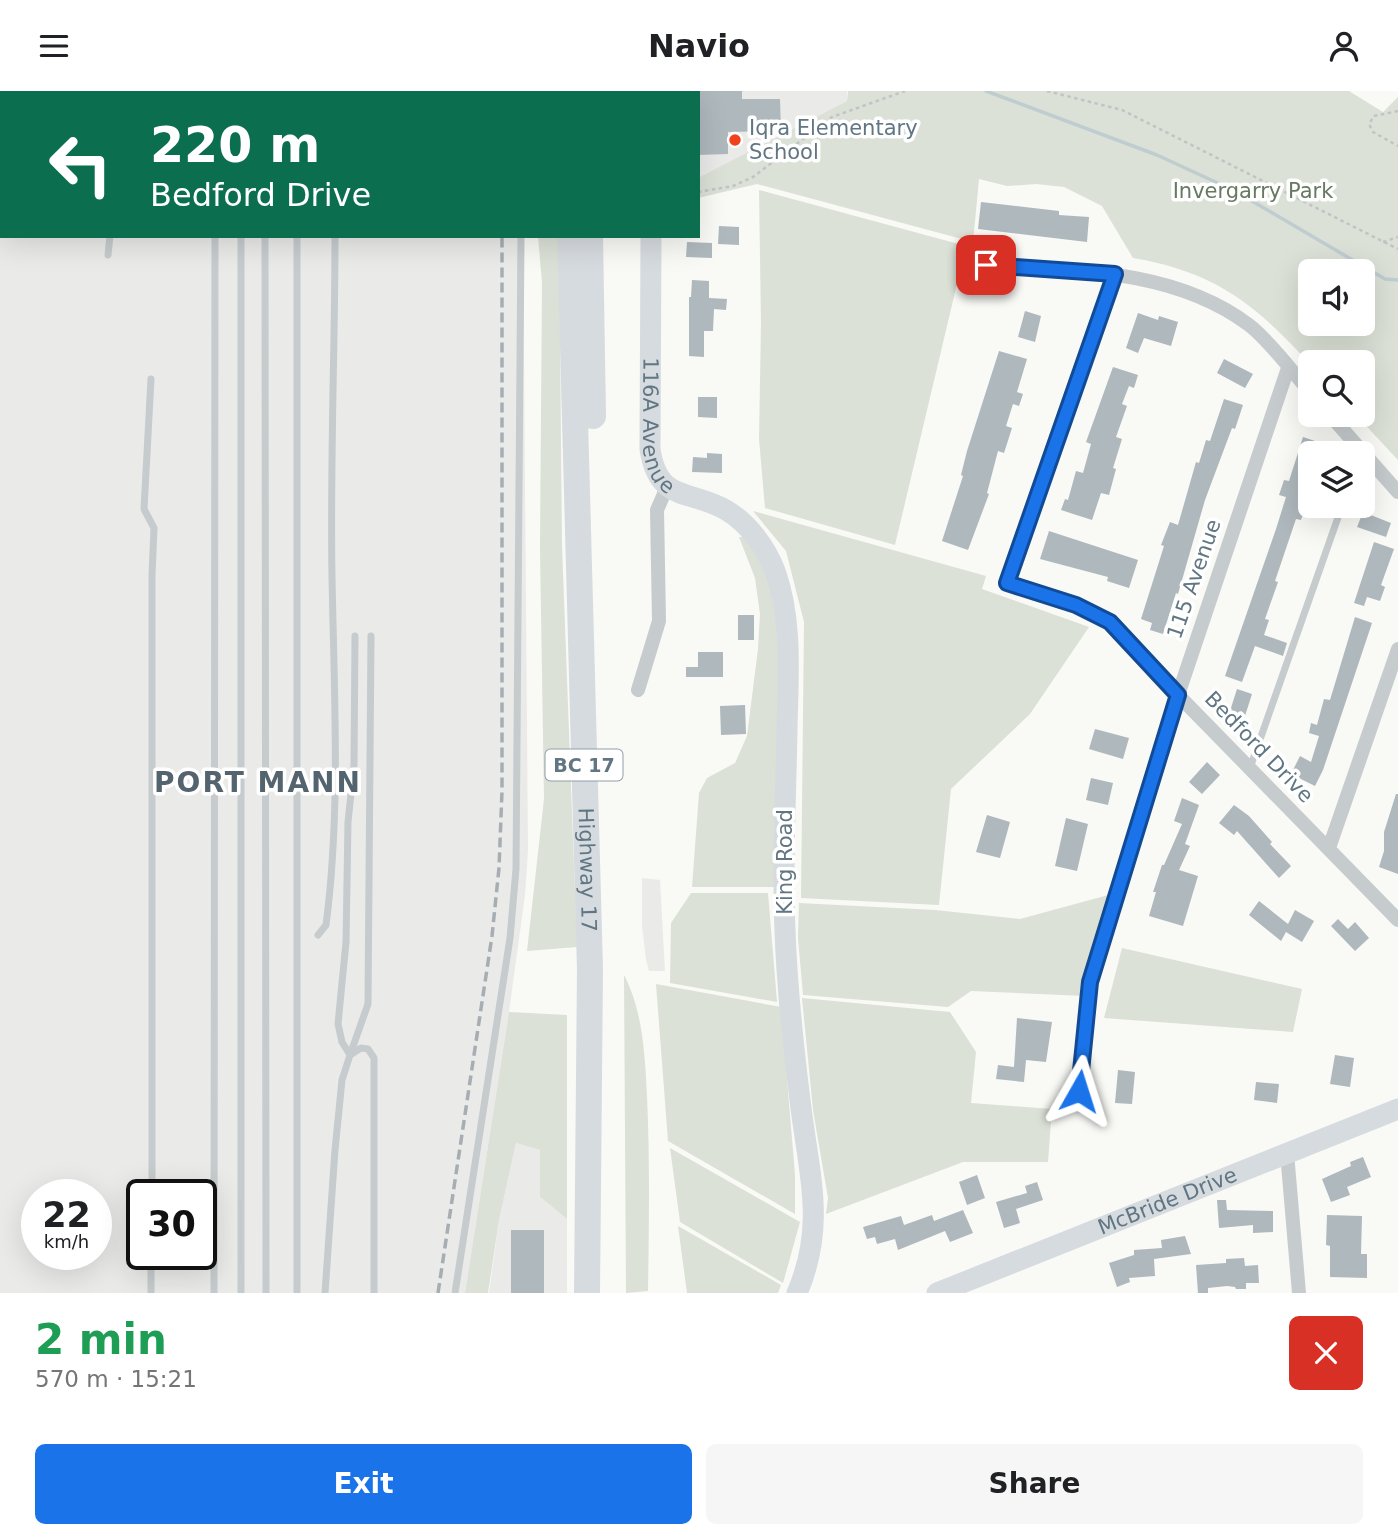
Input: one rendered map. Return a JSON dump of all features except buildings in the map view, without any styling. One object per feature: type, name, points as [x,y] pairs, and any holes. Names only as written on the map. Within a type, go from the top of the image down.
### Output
[{"type":"highway","name":"Highway 17","points":[[570,238],[590,970],[587,1293]]},
{"type":"highway","name":"Highway 17","points":[[590,238],[604,968],[602,1293]]},
{"type":"street","name":"116A Avenue","points":[[638,690],[659,621],[657,510],[667,487],[652,464],[650,449],[651,238]]},
{"type":"street","points":[[986,265],[1115,274],[1195,293],[1250,326],[1298,378]]},
{"type":"street","name":"Bedford Drive","points":[[1115,274],[1007,583],[1076,605],[1110,622],[1398,920]]},
{"type":"street","name":"115 Avenue","points":[[1079,1091],[1090,982],[1178,695],[1288,367]]},
{"type":"street","points":[[1340,427],[1352,441]]},
{"type":"street","points":[[1375,467],[1398,492]]},
{"type":"street","name":"King Road","points":[[667,487],[724,508],[740,520],[768,555],[783,600],[788,672],[785,933],[800,1103],[815,1216],[805,1291]]},
{"type":"street","points":[[1329,848],[1396,658]]},
{"type":"street","name":"McBride Drive","points":[[937,1293],[1398,1109]]},
{"type":"street","points":[[1287,1153],[1298,1293]]},
{"type":"lane","points":[[108,255],[110,238]]},
{"type":"lane","points":[[214,1293],[215,238]]},
{"type":"lane","points":[[241,238],[241,1293]]},
{"type":"lane","points":[[265,238],[266,1293]]},
{"type":"lane","points":[[297,238],[297,1293]]},
{"type":"lane","points":[[318,935],[326,925],[330,901],[334,832],[332,531],[335,238]]},
{"type":"lane","points":[[455,1293],[510,938],[516,869],[521,238]]},
{"type":"lane","points":[[151,379],[144,509],[154,529],[152,1179]]},
{"type":"lane","points":[[1250,768],[1338,518]]},
{"type":"lane","points":[[351,1055],[342,1042],[338,1024],[346,942],[348,822],[354,765],[355,636]]},
{"type":"lane","points":[[325,1293],[342,1080],[368,1004],[371,636]]},
{"type":"lane","points":[[330,901],[347,905]]},
{"type":"lane","points":[[351,1055],[361,1048],[368,1049],[374,1058],[374,1293]]},
{"type":"lane","points":[[151,1293],[152,1270]]},
{"type":"path","points":[[700,193],[733,186],[753,177],[832,117],[905,91]]},
{"type":"path","points":[[1047,91],[1122,110],[1398,249]]},
{"type":"path","points":[[1398,111],[1374,116],[1369,124],[1373,132],[1398,146]]},
{"type":"path","points":[[1383,242],[1398,237]]},
{"type":"shaded area","name":"Iqra Elementary School","points":[[700,91],[847,91],[847,101],[700,178]]},
{"type":"shaded area","points":[[0,238],[523,238],[528,850],[525,895],[465,1293],[0,1293]]},
{"type":"shaded area","points":[[642,878],[660,880],[665,971],[649,971],[646,960],[642,926]]},
{"type":"shaded area","points":[[516,1143],[540,1150],[540,1197],[567,1219],[567,1293],[489,1293],[499,1220]]},
{"type":"green space","name":"Invergarry Park","points":[[848,91],[1349,91],[1383,112],[1398,97],[1398,460],[1367,427],[1375,427],[1375,350],[1298,351],[1252,308],[1211,282],[1162,264],[1133,258],[1102,206],[1064,187],[1036,184],[1007,186],[979,179],[973,242],[757,184],[700,198],[700,177],[847,101]]},
{"type":"green space","points":[[759,190],[966,246],[895,545],[765,508],[759,439]]},
{"type":"green space","points":[[538,238],[559,238],[562,545],[577,947],[527,951],[544,799],[540,549],[542,283]]},
{"type":"green space","points":[[753,511],[986,576],[982,589],[1089,627],[1030,714],[951,789],[939,905],[801,898],[804,622],[786,551]]},
{"type":"green space","points":[[739,537],[748,537],[767,572],[779,619],[780,702],[774,887],[692,887],[699,793],[707,778],[735,763],[747,736],[760,614],[755,578]]},
{"type":"green space","points":[[691,893],[768,893],[777,1002],[670,983],[671,923]]},
{"type":"green space","points":[[1112,894],[1085,996],[971,991],[948,1007],[803,995],[798,938],[799,903],[935,910],[1020,919]]},
{"type":"green space","points":[[1122,948],[1302,989],[1293,1032],[1104,1018]]},
{"type":"green space","points":[[624,975],[635,1003],[642,1034],[649,1169],[648,1291],[626,1293]]},
{"type":"green space","points":[[656,984],[781,1007],[795,1175],[795,1214],[668,1141]]},
{"type":"green space","points":[[802,998],[950,1012],[976,1052],[971,1103],[1052,1109],[1048,1162],[963,1162],[826,1214],[828,1198],[813,1110]]},
{"type":"green space","points":[[509,1012],[567,1015],[567,1219],[540,1197],[540,1150],[516,1143],[499,1220],[488,1293],[465,1293]]},
{"type":"green space","points":[[670,1148],[800,1222],[783,1283],[680,1222]]},
{"type":"green space","points":[[678,1226],[781,1285],[778,1293],[687,1293]]},
{"type":"waterway","points":[[986,91],[1157,155],[1235,191],[1385,279],[1398,280]]},
{"type":"railway","points":[[438,1293],[492,936],[499,868],[502,791],[502,238]]},
{"type":"place","name":"Iqra Elementary School","points":[[735,140]]},
{"type":"district","name":"PORT MANN","points":[[258,782]]},
{"type":"route","points":[[986,265],[1115,274],[1007,583],[1076,605],[1110,622],[1178,695],[1090,982],[1079,1091]]}]
